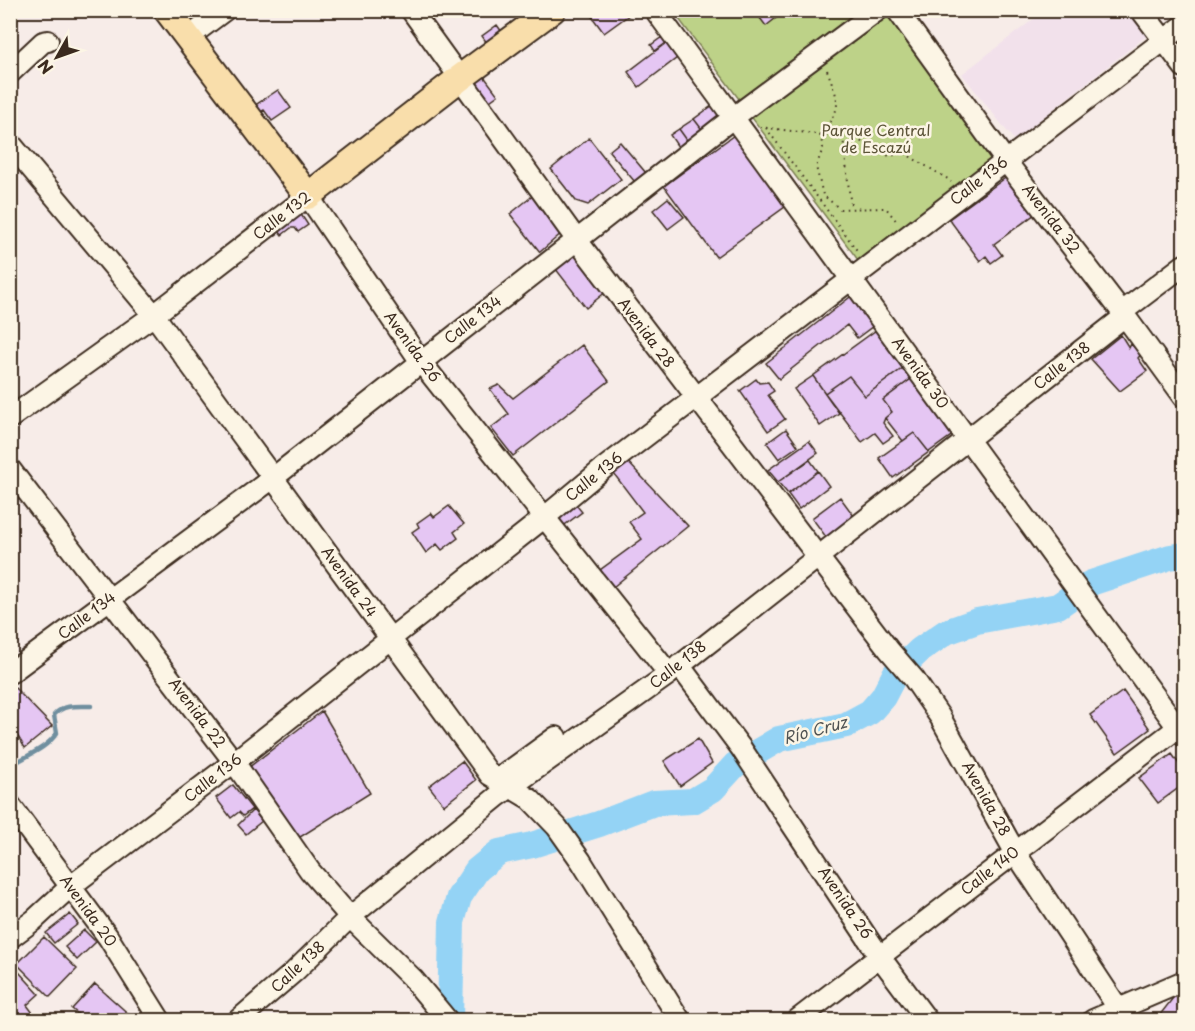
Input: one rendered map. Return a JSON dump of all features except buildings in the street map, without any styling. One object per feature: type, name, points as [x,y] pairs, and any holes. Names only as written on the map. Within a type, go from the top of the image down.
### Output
[{"type":"main road","name":"Avenida 26","points":[[167,10],[308,196]]},
{"type":"main road","name":"Calle 132","points":[[308,196],[552,10]]},
{"type":"street","points":[[189,37],[225,10]]},
{"type":"street","name":"Avenida 28","points":[[411,10],[576,239],[696,399],[889,650],[914,679],[952,736],[1015,852],[1118,1008]]},
{"type":"street","name":"Avenida 30","points":[[655,10],[1182,729]]},
{"type":"street","name":"Calle 134","points":[[10,673],[273,478],[576,239],[739,124],[817,56],[878,10]]},
{"type":"street","name":"Avenida 32","points":[[897,10],[1005,160],[1185,397]]},
{"type":"street","points":[[1141,10],[1185,68]]},
{"type":"street","name":"Calle 136","points":[[10,938],[34,920],[71,886],[234,762],[604,468],[1185,25]]},
{"type":"street","points":[[10,73],[44,42],[48,41]]},
{"type":"street","name":"Avenida 24","points":[[10,143],[154,315],[490,775],[530,799],[557,827],[581,861],[680,1020]]},
{"type":"street","name":"Calle 132","points":[[10,418],[154,315],[308,196]]},
{"type":"street","name":"Avenida 26","points":[[308,196],[421,362],[545,517],[741,748],[880,957],[927,1020]]},
{"type":"street","name":"Calle 138","points":[[238,1020],[294,972],[350,917],[498,796],[504,784],[674,669],[968,439],[1185,265]]},
{"type":"street","name":"Avenida 22","points":[[10,470],[234,762],[310,871],[350,917],[413,979],[441,1013]]},
{"type":"street","name":"Calle 140","points":[[797,1020],[1015,852],[1182,729]]},
{"type":"street","points":[[504,784],[556,737]]},
{"type":"street","name":"Avenida 20","points":[[10,805],[108,937],[160,1020]]},
{"type":"street","points":[[1093,1020],[1185,981]]},
{"type":"path","points":[[817,56],[826,68],[837,97],[835,117],[820,134]]},
{"type":"path","points":[[739,124],[856,139],[889,156],[904,153],[948,178],[960,195]]},
{"type":"path","points":[[766,128],[868,266]]},
{"type":"path","points":[[820,134],[823,148],[816,167],[822,195],[840,209],[886,208],[909,236]]},
{"type":"path","points":[[843,137],[850,208]]},
{"type":"path","points":[[819,199],[822,195]]},
{"type":"shaded area","points":[[1044,11],[1132,11],[1150,33],[1014,140],[962,74]]},
{"type":"green space","points":[[673,11],[754,11],[766,25],[786,11],[862,11],[742,103]]},
{"type":"green space","name":"Parque Central de Escazú","points":[[887,11],[997,157],[858,260],[747,111]]},
{"type":"waterway","name":"Río Cruz","points":[[450,1020],[452,922],[459,897],[477,870],[499,852],[532,845],[599,824],[654,803],[693,801],[713,789],[735,765],[779,739],[846,725],[870,712],[883,697],[895,674],[920,650],[946,632],[977,621],[1058,606],[1091,583],[1170,557],[1184,555]]},
{"type":"waterway","points":[[10,766],[52,739],[57,733],[54,715],[58,711],[71,706],[91,706]]}]
